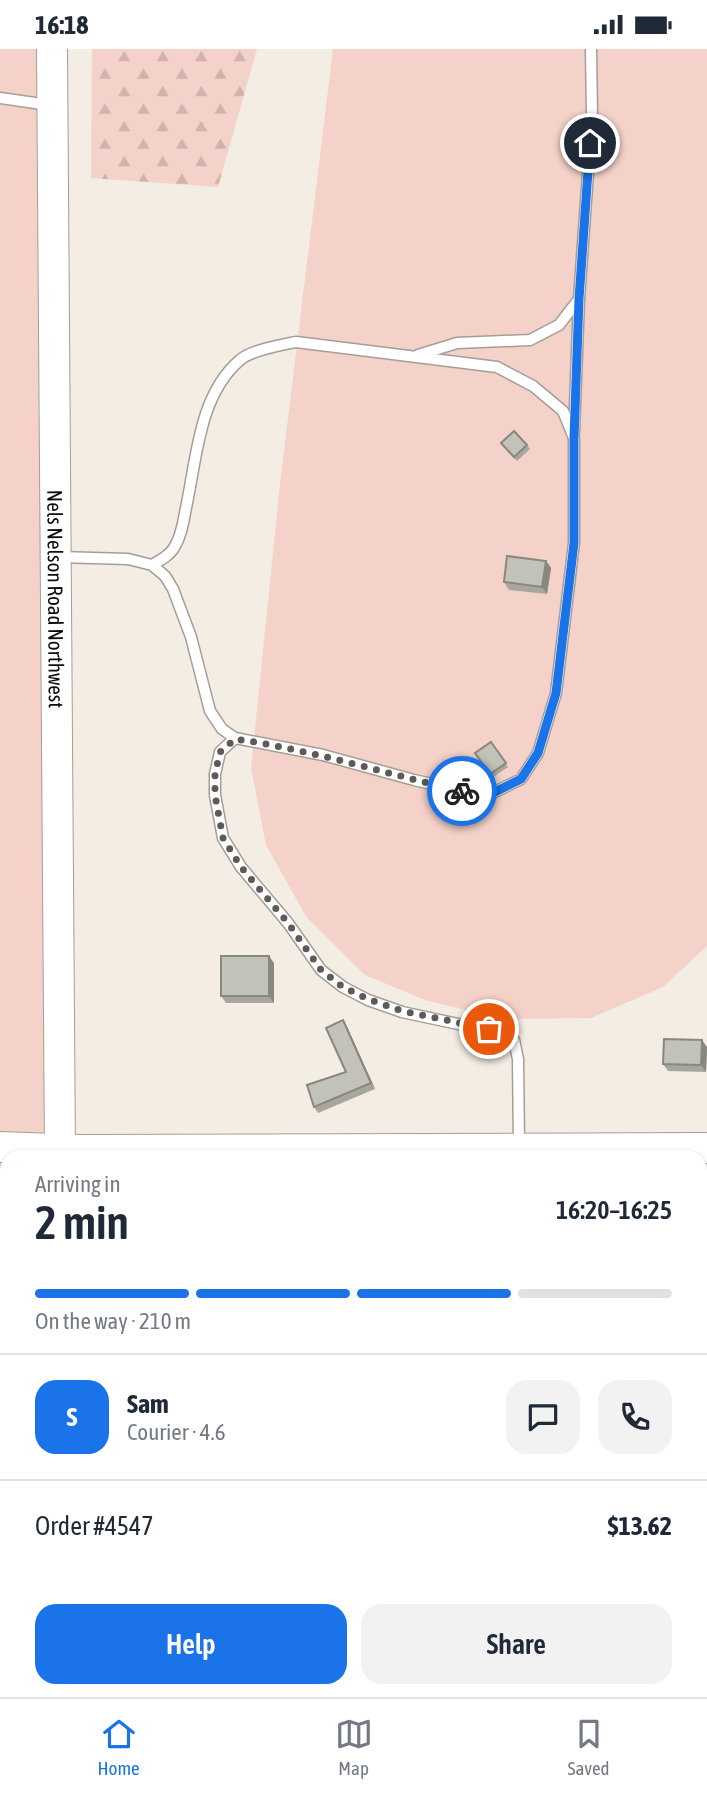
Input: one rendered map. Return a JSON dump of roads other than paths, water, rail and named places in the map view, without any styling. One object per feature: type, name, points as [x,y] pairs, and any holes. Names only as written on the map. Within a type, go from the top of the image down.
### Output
[{"type":"street","name":"Nels Nelson Road Northwest","points":[[52,49],[60,1150]]},
{"type":"street","points":[[0,1147],[30,1150]]},
{"type":"street","points":[[650,1150],[707,1148]]},
{"type":"street","points":[[335,1150],[537,1150]]},
{"type":"lane","points":[[56,557],[128,559],[152,565],[165,576],[173,589],[191,637],[210,711],[222,729],[235,739],[323,755],[414,781],[472,793],[495,792],[521,779],[538,753],[556,693],[574,543],[574,438],[579,299],[592,117],[591,49]]},
{"type":"lane","points":[[0,98],[52,106]]},
{"type":"lane","points":[[416,356],[457,343],[530,340],[559,325],[579,299]]},
{"type":"lane","points":[[152,565],[166,557],[176,546],[205,418],[215,390],[241,358],[271,347],[296,342],[496,367],[533,386],[563,411],[574,438]]},
{"type":"lane","points":[[235,739],[220,752],[215,774],[215,795],[223,838],[241,867],[288,923],[321,970],[343,987],[402,1011],[506,1032],[514,1040],[518,1059],[519,1148]]}]
